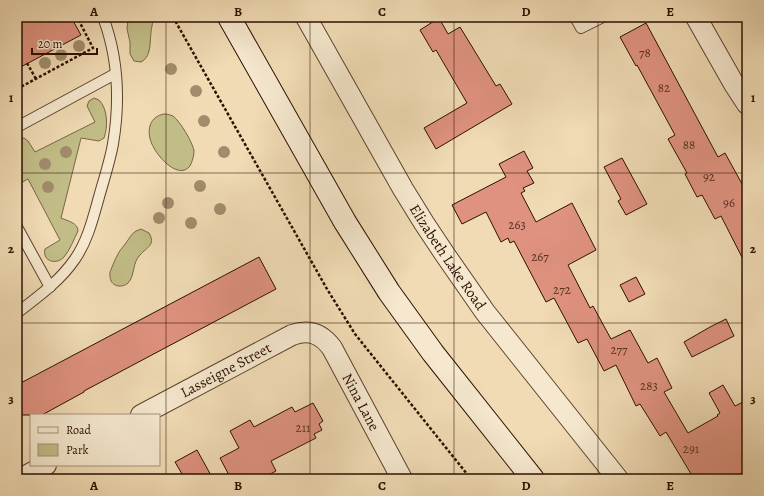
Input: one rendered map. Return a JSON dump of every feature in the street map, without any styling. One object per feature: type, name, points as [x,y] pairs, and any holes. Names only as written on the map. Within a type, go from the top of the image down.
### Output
[{"type":"main road","points":[[229,17],[345,222],[388,292],[433,353],[533,479]]},
{"type":"street","name":"Elizabeth Lake Road","points":[[306,17],[403,189],[441,249],[485,312],[618,479]]},
{"type":"street","points":[[696,17],[747,104]]},
{"type":"street","name":"Lasseigne Street","points":[[143,414],[292,335],[301,332],[312,333]]},
{"type":"street","name":"Nina Lane","points":[[312,333],[324,338],[332,348],[402,479]]},
{"type":"street","points":[[20,479],[44,466]]},
{"type":"lane","points":[[17,313],[50,287],[69,267],[86,238],[96,210],[113,145],[117,104],[111,42],[103,17]]},
{"type":"lane","points":[[575,17],[581,28],[603,17]]},
{"type":"lane","points":[[17,128],[115,74]]},
{"type":"lane","points":[[17,227],[50,287]]},
{"type":"path","points":[[17,89],[93,48],[76,17]]},
{"type":"path","points":[[173,17],[327,289],[351,328],[471,479]]},
{"type":"path","points":[[27,63],[36,79]]},
{"type":"green space","points":[[129,17],[155,17],[152,25],[149,51],[145,59],[141,62],[134,61],[130,54],[130,42],[127,29]]},
{"type":"green space","points":[[94,98],[99,100],[106,113],[107,124],[104,138],[99,141],[81,138],[61,218],[74,224],[78,228],[78,231],[64,257],[58,261],[51,261],[46,257],[45,249],[60,240],[28,179],[17,185],[17,143],[20,138],[24,138],[28,141],[35,152],[95,122],[87,106],[89,101]]},
{"type":"green space","points":[[164,114],[173,116],[179,122],[186,132],[193,147],[194,153],[192,161],[186,170],[175,169],[170,166],[160,157],[151,143],[149,132],[151,123],[158,116]]},
{"type":"green space","points":[[141,229],[149,233],[152,240],[150,246],[137,258],[132,277],[128,283],[122,286],[116,286],[110,279],[110,272],[115,260],[131,235]]},
{"type":"building","points":[[17,17],[71,17],[81,35],[17,69]]},
{"type":"building","points":[[439,18],[448,34],[460,27],[496,86],[500,84],[512,104],[436,149],[424,128],[467,103],[436,50],[433,52],[420,30]]},
{"type":"building","points":[[646,23],[718,157],[725,153],[747,193],[747,267],[721,216],[715,219],[702,195],[697,197],[685,174],[687,173],[668,139],[675,135],[620,37]]},
{"type":"building","points":[[524,151],[533,168],[527,171],[534,183],[523,188],[525,191],[521,193],[536,222],[572,203],[596,250],[568,265],[590,308],[593,306],[611,339],[630,330],[648,363],[657,358],[672,388],[664,392],[688,433],[718,416],[717,415],[720,413],[709,393],[723,385],[735,406],[747,400],[747,470],[731,479],[694,479],[666,432],[660,436],[640,404],[636,406],[616,365],[604,371],[587,339],[578,343],[554,298],[546,302],[514,241],[510,243],[508,238],[501,242],[486,212],[462,224],[452,205],[506,177],[499,164]]},
{"type":"building","points":[[622,158],[647,204],[626,215],[618,201],[621,199],[604,167]]},
{"type":"building","points":[[259,257],[276,289],[84,391],[44,414],[17,415],[17,385]]},
{"type":"building","points":[[636,277],[645,294],[629,302],[620,285]]},
{"type":"building","points":[[726,319],[734,336],[692,357],[684,342]]},
{"type":"building","points":[[313,403],[323,421],[319,424],[322,430],[314,434],[316,438],[271,461],[276,471],[261,479],[231,479],[220,458],[239,448],[230,431],[250,420],[254,427],[292,407],[295,412]]},
{"type":"building","points":[[197,450],[213,479],[185,479],[175,462]]}]
